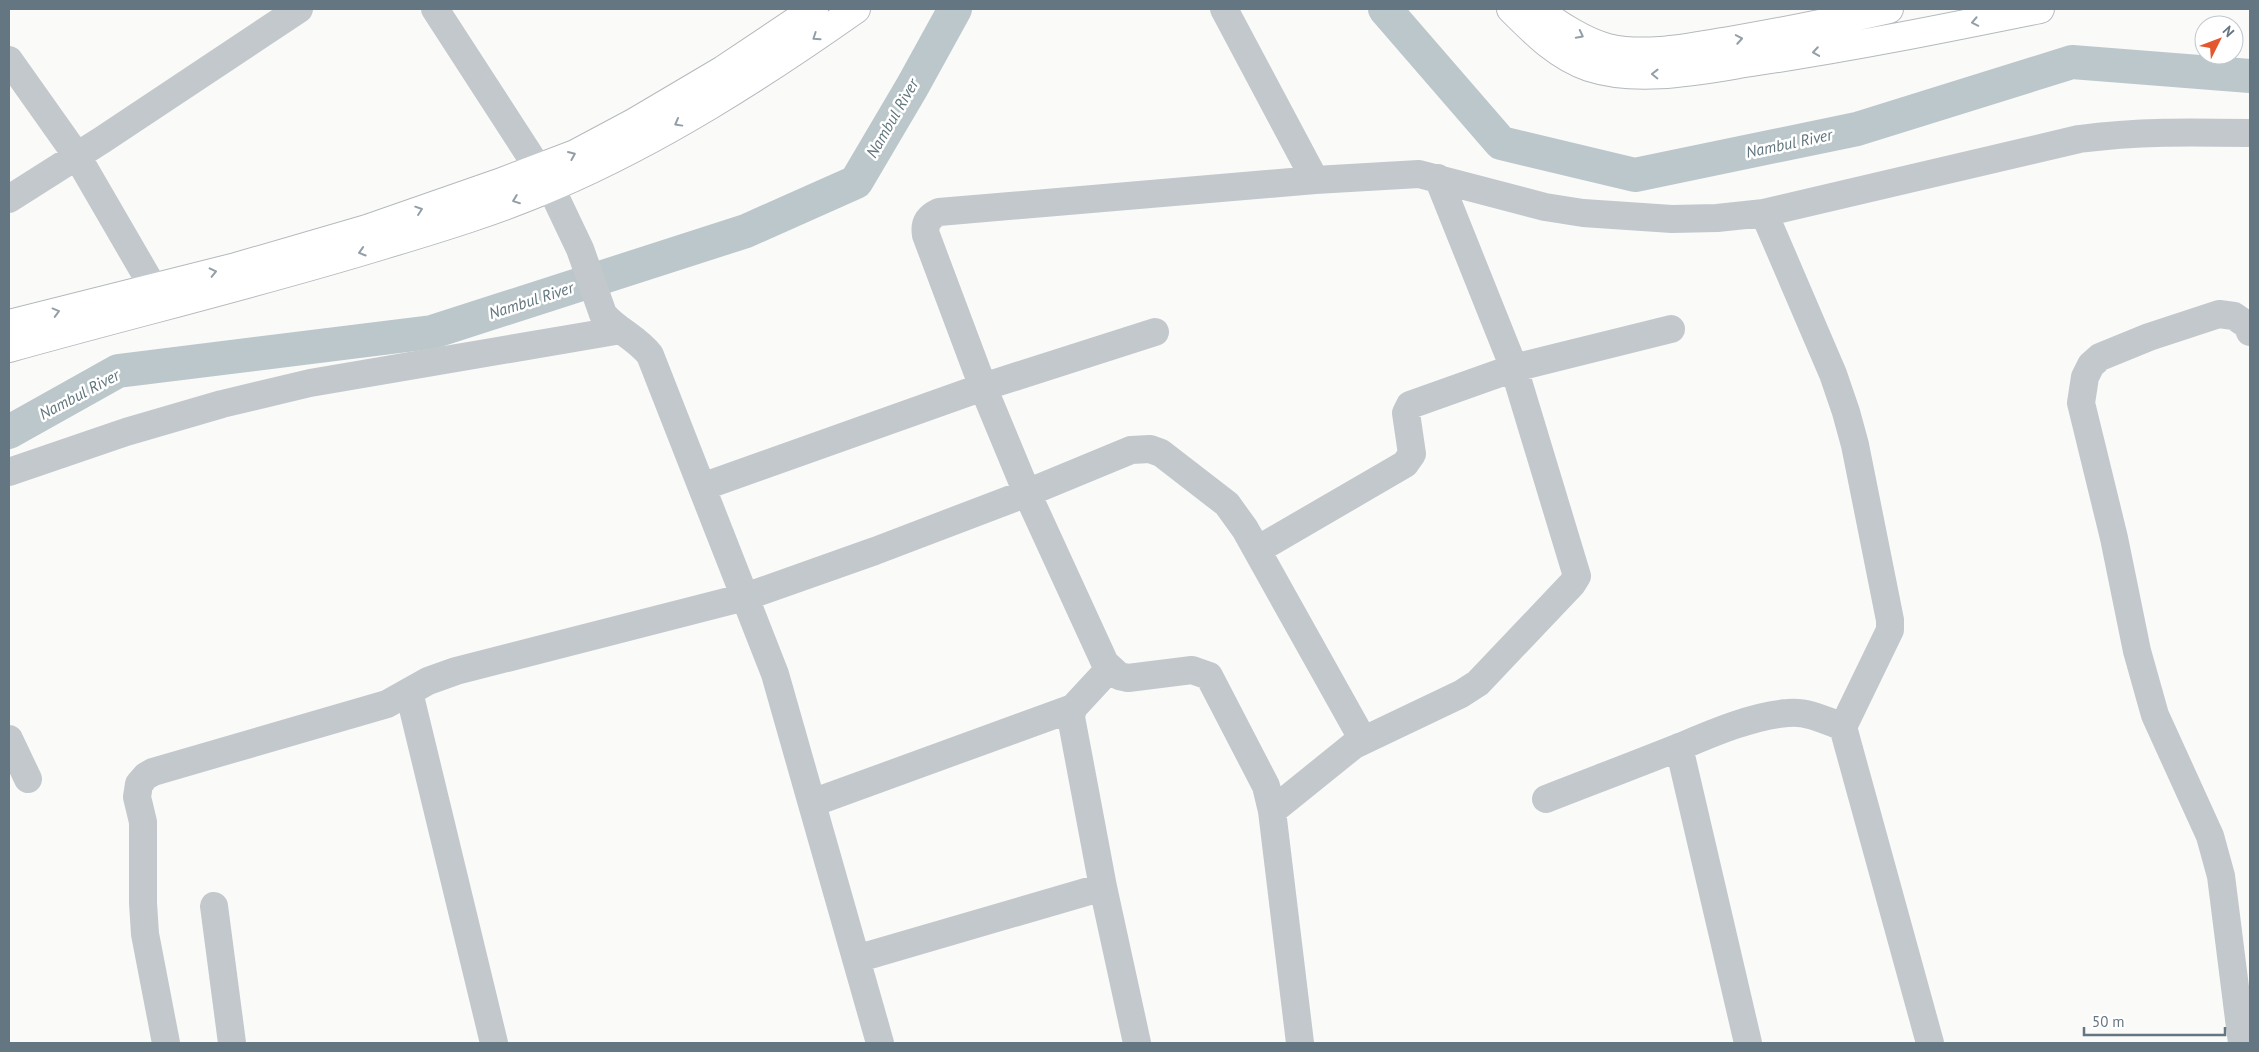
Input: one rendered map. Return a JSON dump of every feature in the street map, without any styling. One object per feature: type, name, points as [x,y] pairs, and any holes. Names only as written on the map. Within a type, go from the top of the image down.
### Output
[{"type":"highway","points":[[9,324],[236,267],[544,178],[626,152],[690,116],[816,37],[856,9]]},
{"type":"highway","points":[[1511,9],[1549,45],[1564,55],[1589,67],[1618,73],[1674,74],[1840,49],[2040,9]]},
{"type":"highway","points":[[1539,9],[1578,35],[1608,48],[1635,51],[1686,48],[1805,18],[1889,9]]},
{"type":"highway","points":[[9,348],[326,263],[481,214],[544,178],[575,154],[635,122],[722,70],[797,14]]},
{"type":"street","points":[[9,199],[299,9]]},
{"type":"street","points":[[435,9],[544,178],[580,249],[612,322],[641,345],[650,355],[774,674],[880,1043]]},
{"type":"street","points":[[1224,9],[1315,180]]},
{"type":"street","points":[[9,60],[77,156],[153,287]]},
{"type":"street","points":[[1300,1043],[1272,811],[1266,786],[1209,676],[1192,670],[1128,678],[1119,676],[1105,663],[1028,493],[983,387],[926,235],[924,228],[933,215],[939,212],[1315,180],[1419,174],[1545,207],[1583,213],[1672,219],[1717,218],[1764,213],[2079,139],[2121,133],[2173,131],[2250,134]]},
{"type":"street","points":[[1272,811],[1344,752],[1363,740],[1461,694],[1478,683],[1572,584],[1577,576],[1577,570],[1514,368],[1438,178]]},
{"type":"street","points":[[1764,213],[1833,374],[1855,445],[1890,620],[1890,630],[1843,727],[1930,1043]]},
{"type":"street","points":[[2242,1043],[2221,876],[2210,836],[2154,715],[2137,651],[2114,538],[2081,403],[2084,377],[2100,357],[2149,337],[2219,314],[2234,316],[2247,325],[2250,332]]},
{"type":"street","points":[[9,472],[134,429],[222,404],[310,383],[612,322]]},
{"type":"street","points":[[1257,550],[1405,464],[1412,454],[1406,413],[1410,405],[1514,368],[1671,329]]},
{"type":"street","points":[[702,487],[983,387],[1155,332]]},
{"type":"street","points":[[166,1043],[145,934],[143,822],[136,797],[139,784],[146,776],[153,772],[387,704],[428,681],[456,671],[745,597],[875,551],[1028,493],[1130,450],[1150,449],[1162,453],[1227,504],[1257,550],[1363,740]]},
{"type":"street","points":[[812,803],[1073,708],[1110,668]]},
{"type":"street","points":[[409,692],[494,1043]]},
{"type":"street","points":[[1073,708],[1071,717],[1103,887],[1137,1043]]},
{"type":"street","points":[[1546,799],[1724,729],[1786,713],[1806,714],[1843,727]]},
{"type":"street","points":[[9,739],[28,779]]},
{"type":"street","points":[[1679,747],[1748,1043]]},
{"type":"street","points":[[856,959],[1103,887]]},
{"type":"street","points":[[214,906],[232,1043]]},
{"type":"waterway","name":"Nambul River","points":[[9,432],[118,371],[432,332],[746,231],[856,182],[955,9]]},
{"type":"waterway","name":"Nambul River","points":[[1385,9],[1501,143],[1635,175],[1857,129],[2072,62],[2250,76]]}]
